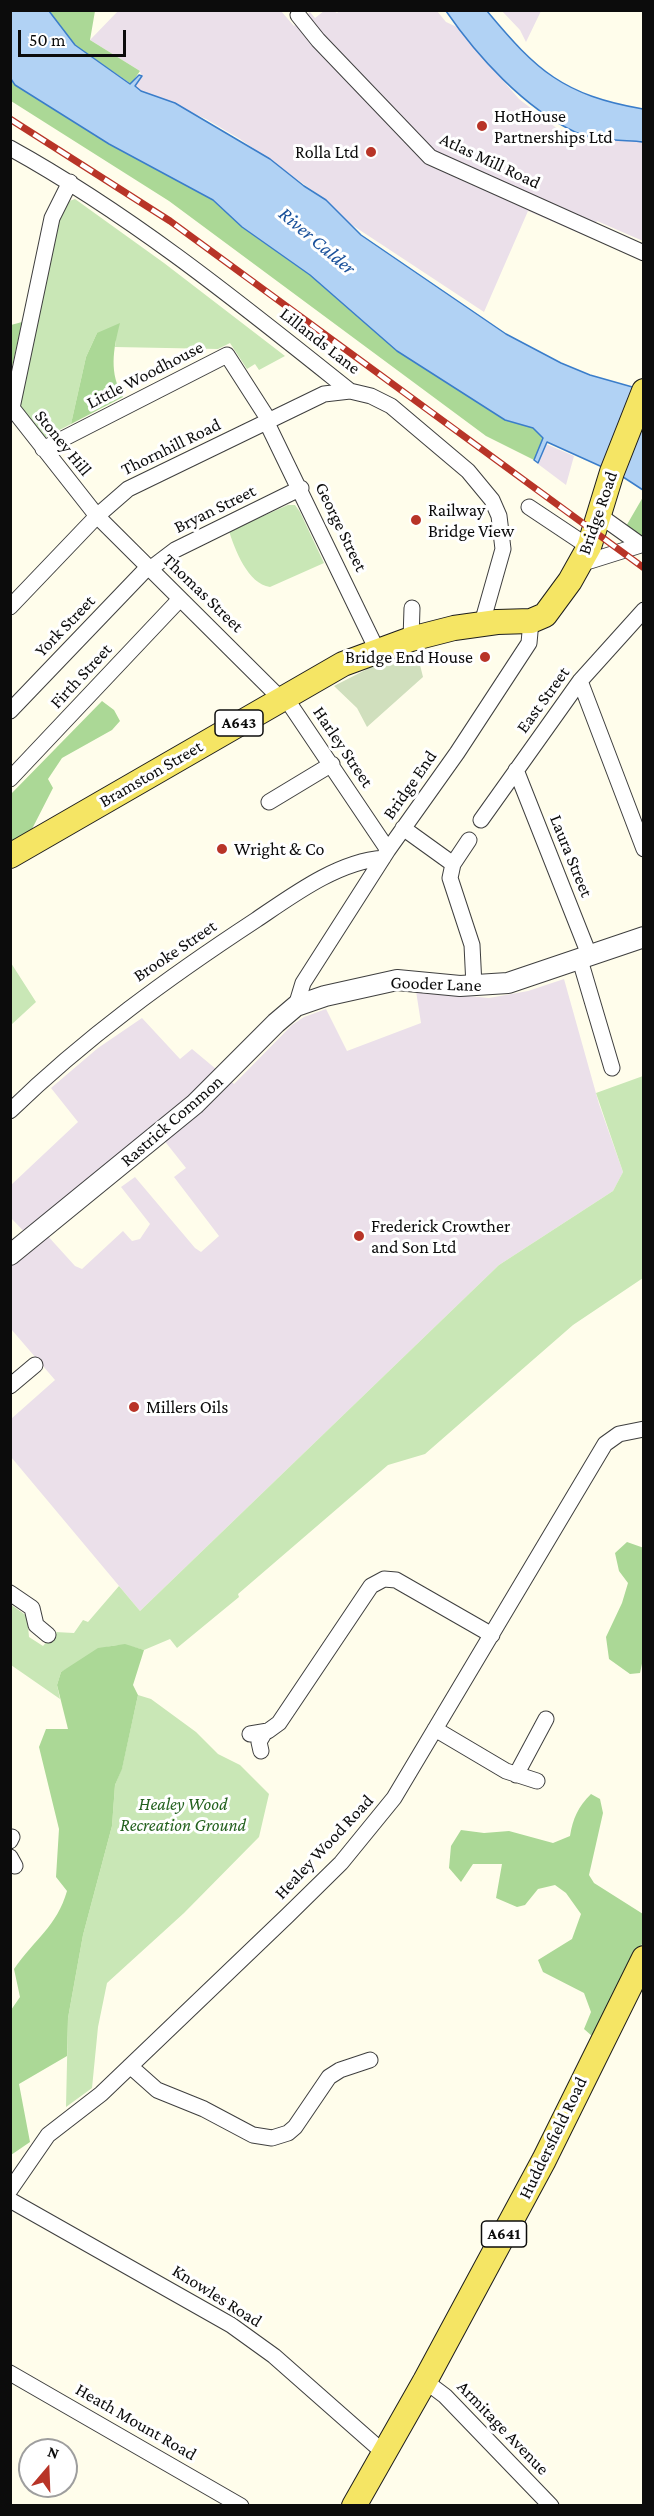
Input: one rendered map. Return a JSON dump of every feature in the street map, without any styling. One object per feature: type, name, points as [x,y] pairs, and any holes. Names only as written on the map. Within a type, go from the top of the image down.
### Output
[{"type":"main road","name":"Bridge Road","points":[[531,621],[545,615],[555,604],[585,554],[612,472],[644,391]]},
{"type":"main road","name":"Bramston Street","points":[[10,856],[343,664],[411,639],[482,623],[531,621]]},
{"type":"main road","name":"Huddersfield Road","points":[[354,2505],[425,2381],[544,2160],[644,1958]]},
{"type":"street","name":"Atlas Mill Road","points":[[298,15],[318,40],[430,158],[644,253]]},
{"type":"street","name":"Lillands Lane","points":[[10,148],[129,219],[351,391],[371,396],[391,406],[468,471],[492,500],[499,516],[503,549],[482,623]]},
{"type":"street","name":"Stoney Hill","points":[[70,182],[52,218],[12,408],[97,516]]},
{"type":"street","name":"Little Woodhouse","points":[[43,449],[227,355],[268,422]]},
{"type":"street","name":"Thornhill Road","points":[[10,607],[97,516],[134,485],[324,394],[351,391]]},
{"type":"street","name":"George Street","points":[[268,422],[377,650]]},
{"type":"street","name":"Bryan Street","points":[[149,568],[175,550],[301,488]]},
{"type":"street","points":[[529,507],[585,554],[590,561],[642,544]]},
{"type":"street","points":[[599,515],[642,544]]},
{"type":"street","name":"Thomas Street","points":[[97,516],[180,600],[283,698]]},
{"type":"street","name":"York Street","points":[[10,711],[149,568]]},
{"type":"street","name":"Firth Street","points":[[10,779],[180,600]]},
{"type":"street","points":[[411,639],[412,608]]},
{"type":"street","name":"East Street","points":[[481,820],[580,681],[644,610]]},
{"type":"street","name":"Bridge End","points":[[312,970],[385,854],[457,753],[529,643],[531,621]]},
{"type":"street","points":[[580,681],[644,849]]},
{"type":"street","name":"Harley Street","points":[[283,698],[332,764],[385,854]]},
{"type":"street","points":[[269,802],[332,764]]},
{"type":"street","name":"Laura Street","points":[[516,770],[585,958],[612,1068]]},
{"type":"street","points":[[403,828],[453,864]]},
{"type":"street","points":[[469,840],[453,864],[450,878],[472,945],[474,986]]},
{"type":"street","name":"Brooke Street","points":[[10,1111],[135,1002],[237,932],[324,879],[357,862],[385,854]]},
{"type":"street","name":"Gooder Lane","points":[[296,1006],[325,996],[397,980],[474,986],[508,983],[644,936]]},
{"type":"street","name":"Rastrick Common","points":[[10,1255],[195,1104],[296,1006],[299,991],[312,970]]},
{"type":"street","points":[[10,1386],[35,1365]]},
{"type":"street","name":"Healey Wood Road","points":[[10,2190],[48,2135],[101,2094],[341,1863],[394,1798],[605,1444],[619,1434],[644,1430]]},
{"type":"street","points":[[261,1751],[257,1733],[279,1723],[371,1586],[380,1580],[400,1582],[492,1635]]},
{"type":"street","points":[[10,1593],[32,1608],[36,1625],[48,1635]]},
{"type":"street","points":[[516,1775],[546,1719]]},
{"type":"street","points":[[435,1729],[516,1775],[537,1781]]},
{"type":"street","points":[[130,2066],[157,2090],[204,2109],[262,2137],[272,2138],[288,2133],[334,2073],[370,2060]]},
{"type":"street","name":"Knowles Road","points":[[10,2200],[231,2325],[274,2356],[384,2453]]},
{"type":"street","name":"Heath Mount Road","points":[[10,2373],[241,2505]]},
{"type":"street","name":"Armitage Avenue","points":[[425,2381],[445,2396],[551,2505]]},
{"type":"shaded area","points":[[340,10],[437,11],[446,22],[457,27],[519,99],[559,130],[643,142],[643,241],[597,221],[588,237],[528,211],[484,312],[349,223],[326,200],[240,139],[206,119],[141,91],[135,86],[142,77],[140,71],[90,40],[118,11],[281,11],[294,26],[310,12],[315,18],[324,11],[337,13]]},
{"type":"shaded area","points":[[502,11],[541,11],[526,42],[520,30]]},
{"type":"shaded area","points":[[546,444],[574,456],[566,485],[538,464]]},
{"type":"shaded area","points":[[564,979],[599,1104],[623,1172],[613,1191],[499,1265],[140,1611],[11,1457],[11,1419],[55,1380],[11,1329],[10,1265],[35,1243],[11,1218],[11,1185],[78,1122],[51,1088],[98,1048],[142,1018],[180,1059],[192,1049],[234,1084],[292,1025],[304,1017],[326,1009],[347,1051],[421,1023],[416,991],[489,998],[528,991]],"holes":[[[163,1139],[186,1168],[174,1177],[219,1236],[201,1252],[195,1248],[135,1177],[121,1187],[150,1224],[140,1239],[132,1241],[123,1231],[82,1269],[75,1266],[46,1234]]]},
{"type":"green space","points":[[49,11],[95,11],[90,40],[140,71],[131,84],[75,45]]},
{"type":"green space","points":[[10,79],[15,85],[109,144],[213,200],[242,227],[310,275],[397,351],[505,420],[533,428],[543,438],[534,460],[486,436],[169,201],[11,101]]},
{"type":"green space","points":[[75,199],[164,263],[285,356],[259,370],[255,364],[247,369],[230,343],[218,349],[115,347],[116,340],[97,333],[86,357],[71,424],[44,438],[19,407],[60,207]]},
{"type":"green space","points":[[22,322],[12,367],[11,325]]},
{"type":"green space","points":[[120,323],[114,370],[123,397],[71,424],[86,357],[97,333]]},
{"type":"green space","points":[[643,497],[643,539],[625,528]]},
{"type":"green space","points":[[288,505],[295,505],[300,512],[324,563],[270,587],[262,585],[255,580],[244,565],[229,531]]},
{"type":"green space","points":[[417,653],[423,677],[367,727],[357,708],[334,686],[377,664]]},
{"type":"green space","points":[[102,701],[114,710],[120,721],[112,730],[62,758],[48,779],[53,788],[32,829],[11,842],[11,794]]},
{"type":"green space","points":[[11,963],[36,1002],[10,1025]]},
{"type":"green space","points":[[643,1076],[643,1278],[573,1325],[425,1454],[388,1465],[238,1594],[239,1597],[177,1648],[170,1639],[144,1650],[119,1645],[100,1649],[61,1672],[57,1685],[60,1699],[11,1665],[10,1604],[27,1616],[29,1637],[43,1646],[55,1632],[74,1633],[83,1620],[88,1622],[119,1586],[140,1611],[499,1265],[613,1191],[623,1172],[596,1093]]},
{"type":"green space","points":[[627,1542],[644,1548],[643,1659],[640,1673],[630,1674],[609,1659],[606,1637],[622,1603],[628,1583],[619,1571],[615,1553]]},
{"type":"green space","points":[[125,1644],[144,1650],[133,1685],[138,1695],[122,1769],[115,1785],[112,1826],[83,1935],[68,2018],[67,2056],[19,2084],[30,2142],[11,2155],[11,2010],[20,1997],[14,1969],[51,1923],[67,1891],[56,1877],[59,1829],[39,1747],[46,1729],[68,1729],[57,1685],[61,1672],[98,1648]]},
{"type":"green space","name":"Healey Wood Recreation Ground","points":[[138,1695],[151,1699],[196,1732],[218,1754],[240,1765],[269,1794],[259,1837],[184,1913],[107,1983],[98,2027],[92,2088],[66,2107],[68,2018],[83,1935],[112,1826],[115,1785],[122,1768]]},
{"type":"green space","points":[[591,1794],[600,1799],[603,1813],[589,1875],[594,1883],[643,1914],[644,1940],[597,2031],[592,2036],[584,2029],[591,2012],[584,1993],[543,1972],[538,1960],[572,1939],[581,1914],[566,1893],[555,1885],[538,1889],[525,1905],[517,1907],[496,1898],[502,1864],[473,1864],[461,1882],[449,1868],[451,1846],[461,1830],[484,1833],[509,1831],[553,1843],[570,1836],[577,1813]]},
{"type":"water","name":"River Calder","points":[[10,11],[49,11],[75,45],[130,84],[139,75],[142,76],[135,86],[141,91],[175,103],[270,159],[326,200],[361,235],[506,334],[561,363],[590,375],[643,390],[643,490],[620,475],[547,442],[538,463],[534,460],[543,438],[533,428],[505,420],[397,351],[310,275],[242,227],[213,200],[109,144],[15,85],[11,79]]},
{"type":"water","points":[[446,11],[487,11],[521,50],[554,77],[592,96],[643,109],[643,142],[591,137],[556,122],[520,95],[487,63]]},
{"type":"railway","points":[[10,119],[170,221],[644,568]]},
{"type":"place","name":"HotHouse Partnerships Ltd","points":[[482,126]]},
{"type":"place","name":"Rolla Ltd","points":[[371,152]]},
{"type":"place","name":"Railway Bridge View","points":[[416,520]]},
{"type":"place","name":"Bridge End House","points":[[485,657]]},
{"type":"place","name":"Wright & Co","points":[[222,849]]},
{"type":"place","name":"Frederick Crowther and Son Ltd","points":[[359,1236]]},
{"type":"place","name":"Millers Oils","points":[[134,1407]]}]
